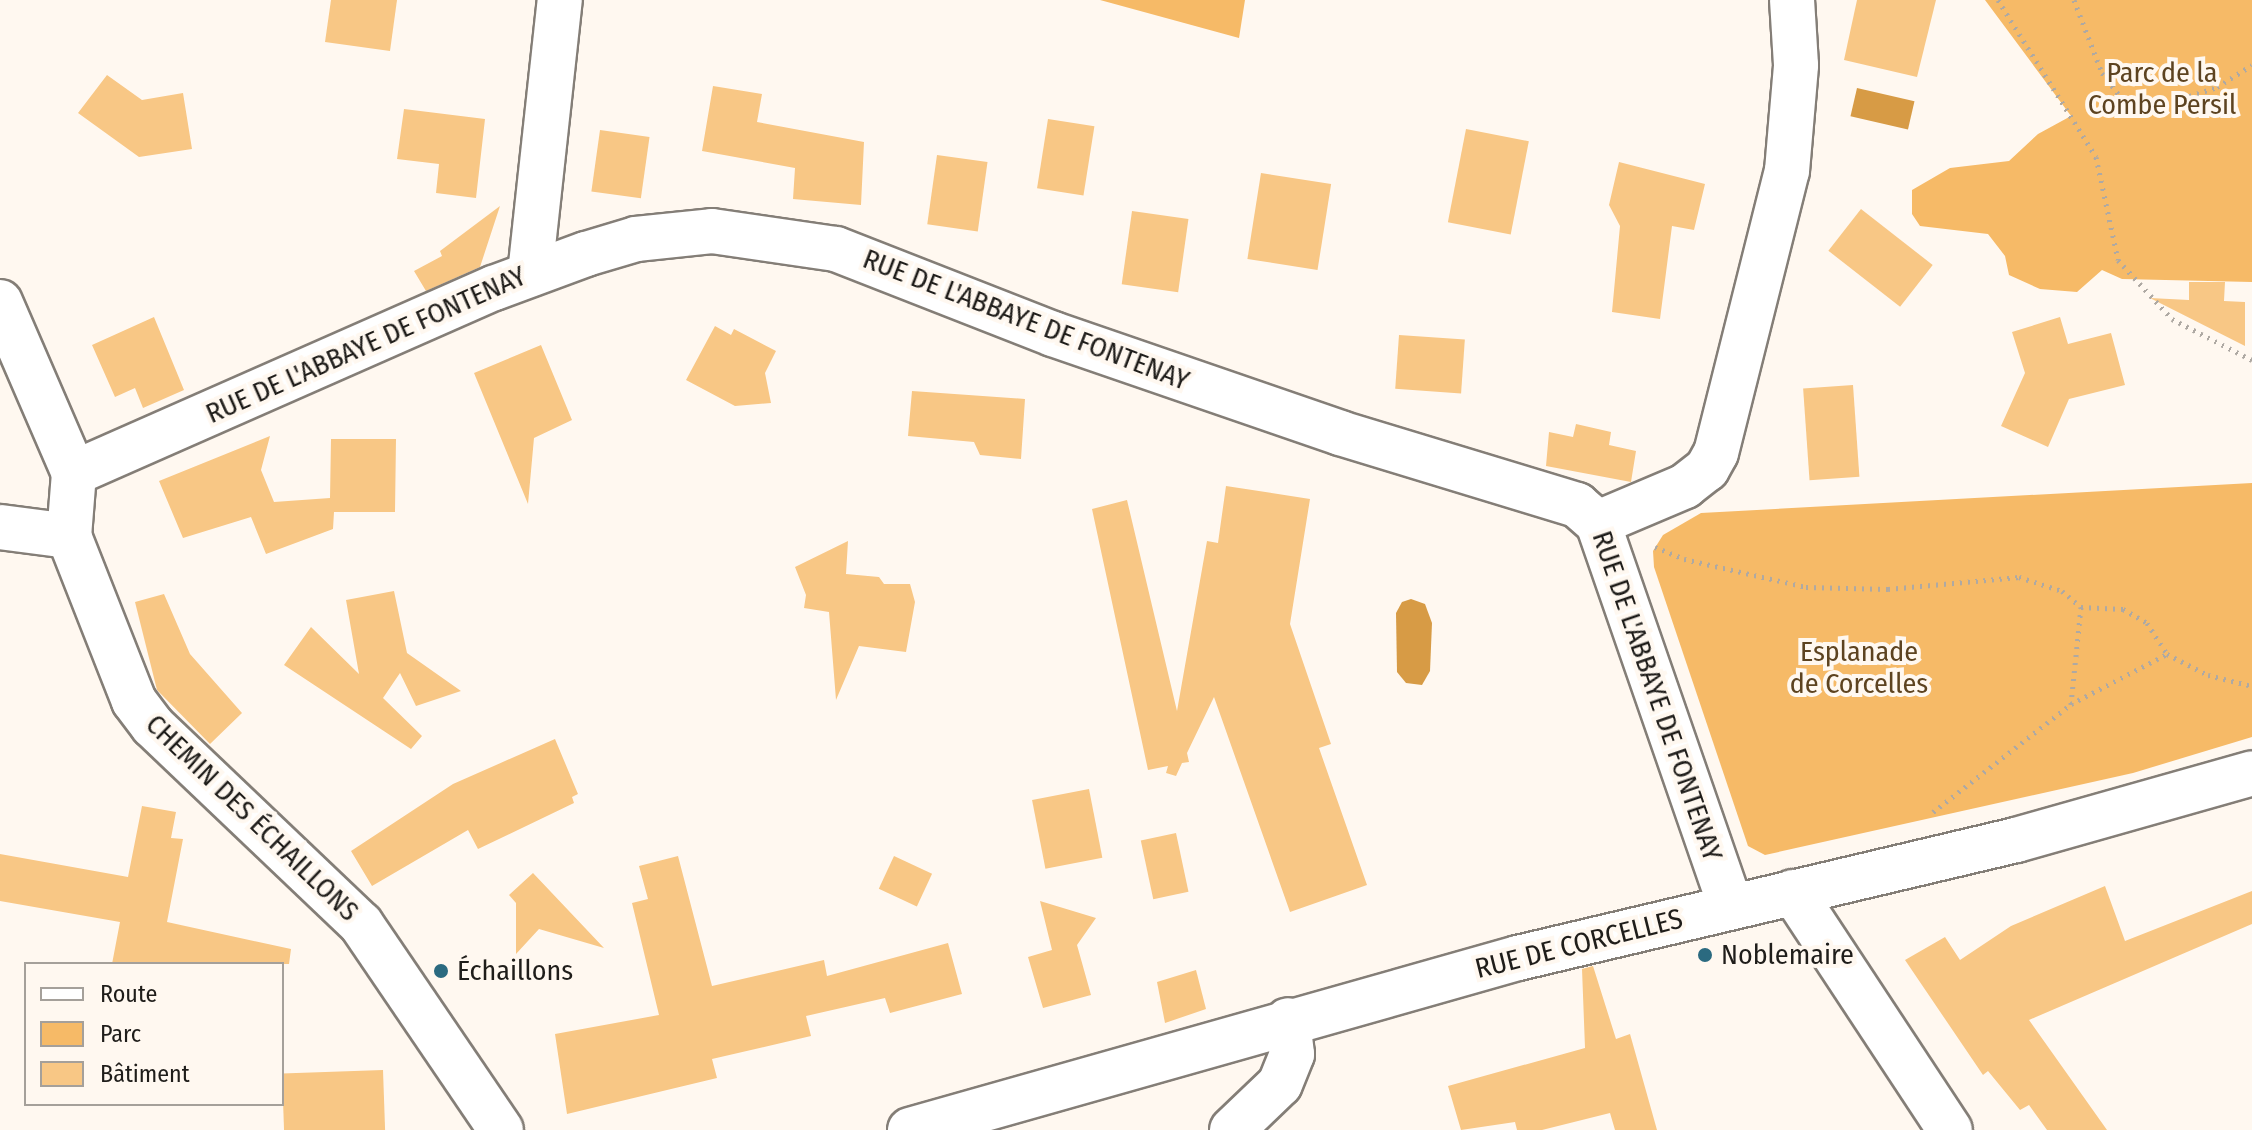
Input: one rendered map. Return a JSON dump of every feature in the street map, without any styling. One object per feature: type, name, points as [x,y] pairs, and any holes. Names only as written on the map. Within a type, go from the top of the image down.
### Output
[{"type":"street","points":[[530,274],[560,0]]},
{"type":"street","points":[[1598,523],[1685,486],[1707,469],[1716,453],[1787,171],[1795,105],[1792,0]]},
{"type":"street","name":"RUE DE L'ABBAYE DE FONTENAY","points":[[74,473],[530,274],[636,239],[686,232],[737,232],[836,249],[1053,334],[1326,428],[1548,492],[1577,505],[1598,523],[1731,906]]},
{"type":"street","name":"CHEMIN DES ÉCHAILLONS","points":[[0,302],[74,473],[69,536],[134,701],[153,726],[361,924],[501,1130]]},
{"type":"street","points":[[0,527],[69,536]]},
{"type":"street","name":"RUE DE CORCELLES","points":[[910,1130],[1288,1020],[1731,906],[2016,840],[2252,773]]},
{"type":"street","points":[[1793,892],[1950,1130]]},
{"type":"street","points":[[1232,1130],[1280,1084],[1292,1054],[1288,1020]]},
{"type":"path","points":[[1998,0],[2096,157],[2118,260],[2172,319],[2252,360]]},
{"type":"path","points":[[2074,0],[2102,73],[2123,100],[2159,106],[2217,87],[2252,65]]},
{"type":"path","points":[[1598,523],[1684,559],[1776,583],[1888,589],[2019,577],[2062,591],[2081,607],[2123,609],[2147,623],[2167,654],[2208,675],[2252,686]]},
{"type":"path","points":[[2071,704],[2081,607]]},
{"type":"path","points":[[1923,820],[2071,704],[2167,654]]},
{"type":"green space","points":[[1100,0],[1245,0],[1239,38]]},
{"type":"green space","name":"Parc de la Combe Persil","points":[[1985,0],[2252,0],[2252,282],[2122,279],[2102,270],[2077,292],[2040,289],[2009,275],[2005,256],[1988,234],[1920,226],[1912,214],[1912,190],[1950,168],[2009,161],[2038,134],[2071,116]]},
{"type":"green space","name":"Esplanade de Corcelles","points":[[2252,483],[2252,737],[2133,773],[1765,855],[1748,846],[1654,567],[1653,551],[1663,535],[1701,513]]},
{"type":"shaded area","points":[[1857,88],[1914,101],[1908,130],[1850,116]]},
{"type":"shaded area","points":[[1411,599],[1425,604],[1432,623],[1430,671],[1422,685],[1406,683],[1397,672],[1396,613],[1402,602]]},
{"type":"building","points":[[331,0],[397,0],[390,51],[325,42]]},
{"type":"building","points":[[1857,0],[1936,0],[1917,77],[1844,60]]},
{"type":"building","points":[[107,75],[142,100],[183,93],[192,149],[139,157],[78,113]]},
{"type":"building","points":[[713,86],[762,94],[757,122],[864,142],[861,205],[793,199],[795,168],[702,151]]},
{"type":"building","points":[[404,109],[485,119],[476,198],[436,193],[439,164],[397,159]]},
{"type":"building","points":[[1048,119],[1094,126],[1083,195],[1037,188]]},
{"type":"building","points":[[1466,129],[1529,141],[1511,234],[1448,222]]},
{"type":"building","points":[[600,130],[650,137],[641,198],[591,191]]},
{"type":"building","points":[[937,155],[988,162],[978,231],[927,224]]},
{"type":"building","points":[[1619,162],[1705,184],[1694,230],[1672,226],[1660,319],[1612,312],[1620,226],[1609,205]]},
{"type":"building","points":[[1261,173],[1331,184],[1318,270],[1247,259]]},
{"type":"building","points":[[500,206],[480,267],[426,291],[414,271],[442,256],[440,251]]},
{"type":"building","points":[[1861,209],[1933,265],[1900,307],[1828,251]]},
{"type":"building","points":[[1132,211],[1188,219],[1178,292],[1122,284]]},
{"type":"building","points":[[2189,282],[2225,282],[2224,301],[2245,302],[2245,346],[2150,298],[2189,300]]},
{"type":"building","points":[[154,317],[184,390],[143,408],[135,388],[115,397],[92,345]]},
{"type":"building","points":[[2060,317],[2068,344],[2111,333],[2125,385],[2069,399],[2048,447],[2001,426],[2025,373],[2012,332]]},
{"type":"building","points":[[715,326],[731,335],[734,329],[776,351],[765,373],[771,403],[735,406],[686,380]]},
{"type":"building","points":[[1399,335],[1465,340],[1461,393],[1395,389]]},
{"type":"building","points":[[541,345],[572,420],[534,438],[528,504],[474,373]]},
{"type":"building","points":[[1853,385],[1859,477],[1810,480],[1803,388]]},
{"type":"building","points":[[912,391],[1025,399],[1021,459],[980,455],[974,442],[908,436]]},
{"type":"building","points":[[1576,424],[1611,432],[1609,445],[1636,451],[1631,482],[1546,466],[1549,432],[1573,437]]},
{"type":"building","points":[[270,436],[261,470],[274,502],[330,498],[331,439],[396,439],[395,512],[334,512],[333,529],[266,554],[251,517],[183,538],[159,481]]},
{"type":"building","points":[[1226,486],[1310,499],[1290,624],[1331,744],[1319,748],[1367,885],[1290,912],[1214,697],[1187,753],[1189,762],[1182,763],[1176,776],[1166,773],[1168,766],[1148,770],[1092,509],[1127,500],[1177,711],[1207,541],[1218,543]]},
{"type":"building","points":[[848,541],[846,574],[879,577],[884,584],[910,584],[915,602],[906,652],[859,646],[836,700],[829,612],[804,608],[806,595],[795,567]]},
{"type":"building","points":[[394,591],[407,653],[461,691],[416,706],[400,673],[383,698],[422,736],[411,749],[284,665],[311,627],[359,674],[346,600]]},
{"type":"building","points":[[164,594],[190,654],[242,713],[210,744],[157,690],[135,602]]},
{"type":"building","points":[[555,739],[578,794],[572,797],[574,803],[478,849],[468,830],[372,886],[351,851],[453,784]]},
{"type":"building","points":[[1089,789],[1102,858],[1045,869],[1032,800]]},
{"type":"building","points":[[142,806],[176,812],[171,838],[183,839],[167,922],[291,949],[289,964],[112,962],[120,922],[0,901],[0,854],[128,877]]},
{"type":"building","points":[[1176,833],[1188,892],[1153,899],[1141,840]]},
{"type":"building","points":[[678,856],[712,986],[824,960],[827,976],[948,943],[962,994],[890,1013],[885,998],[806,1016],[811,1036],[712,1059],[717,1078],[567,1114],[555,1034],[659,1015],[632,903],[648,899],[639,866]]},
{"type":"building","points":[[894,856],[932,874],[917,906],[879,889]]},
{"type":"building","points":[[533,873],[604,948],[539,929],[516,954],[516,903],[509,895]]},
{"type":"building","points":[[2105,886],[2125,941],[2252,891],[2252,924],[2029,1020],[2107,1130],[2047,1130],[2029,1105],[2020,1110],[1988,1071],[1983,1075],[1905,960],[1945,937],[1960,960],[2011,926]]},
{"type":"building","points":[[1040,901],[1096,918],[1077,945],[1091,995],[1043,1008],[1028,957],[1052,950]]},
{"type":"building","points":[[1593,966],[1616,1039],[1630,1034],[1657,1130],[1615,1130],[1610,1113],[1542,1130],[1517,1130],[1515,1122],[1461,1130],[1448,1086],[1585,1048],[1582,969]]},
{"type":"building","points":[[1196,970],[1206,1009],[1165,1023],[1157,982]]},
{"type":"building","points":[[383,1070],[385,1130],[284,1130],[284,1073]]},
{"type":"place","name":"Noblemaire","points":[[1705,955]]},
{"type":"place","name":"Échaillons","points":[[441,971]]}]
